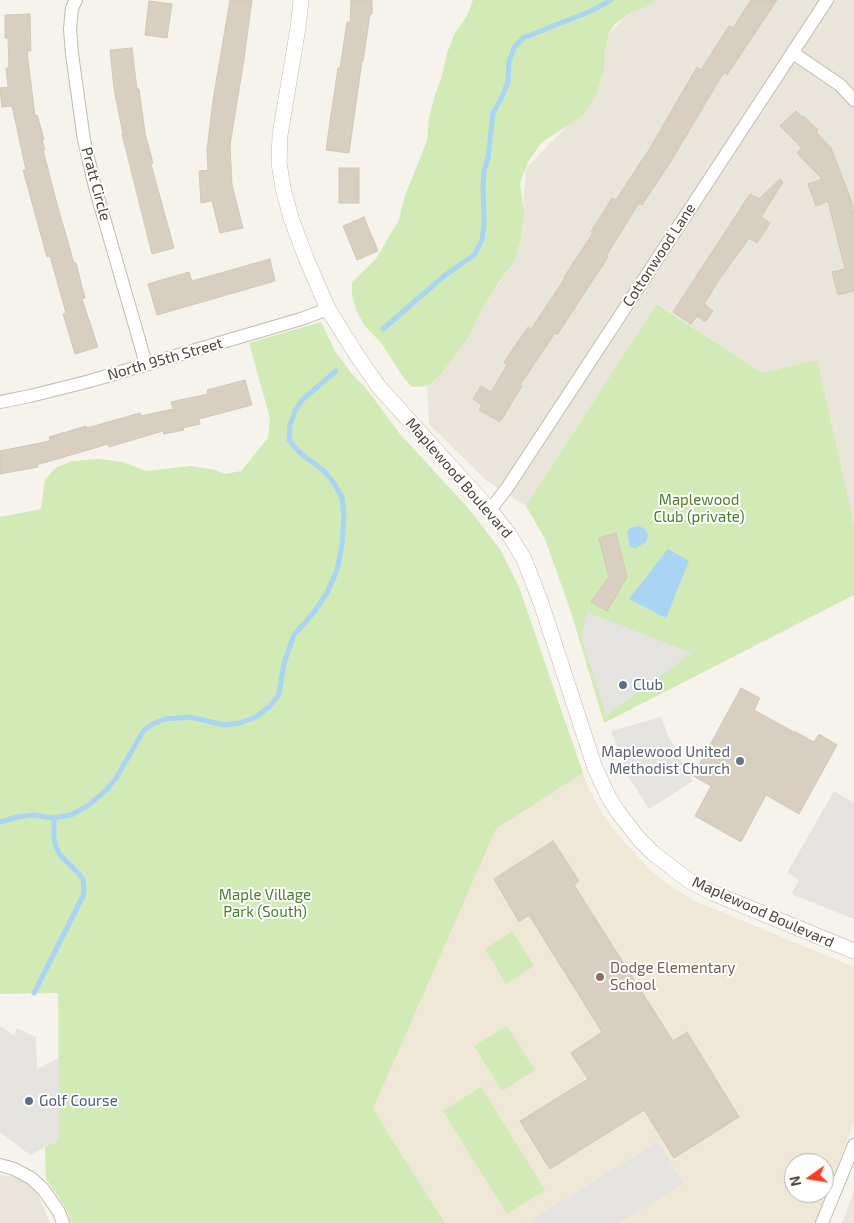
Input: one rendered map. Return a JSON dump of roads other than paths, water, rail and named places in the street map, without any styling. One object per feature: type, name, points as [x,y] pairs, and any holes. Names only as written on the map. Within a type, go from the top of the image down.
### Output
[{"type":"street","name":"Pratt Circle","points":[[76,0],[72,8],[70,29],[84,140],[95,187],[146,364]]},
{"type":"street","name":"Maplewood Boulevard","points":[[301,0],[280,135],[279,163],[291,218],[328,309],[358,357],[379,387],[490,510],[508,533],[524,559],[541,603],[595,768],[609,798],[628,827],[659,858],[688,880],[854,951]]},
{"type":"street","name":"Cottonwood Lane","points":[[490,510],[507,488],[827,0]]},
{"type":"street","points":[[793,53],[840,85],[854,100]]},
{"type":"street","name":"North 95th Street","points":[[0,402],[90,381],[301,319],[328,309]]},
{"type":"street","points":[[822,1223],[854,1145]]},
{"type":"street","points":[[0,1165],[14,1169],[31,1178],[43,1189],[59,1212],[63,1223]]},
{"type":"water","points":[[639,526],[645,529],[648,535],[646,542],[636,548],[630,547],[627,531],[632,527]]},
{"type":"water","points":[[668,549],[689,561],[666,618],[629,599]]},
{"type":"waterway","points":[[383,329],[444,276],[474,255],[482,240],[484,223],[484,171],[488,158],[493,113],[508,82],[509,62],[514,48],[523,38],[591,11],[611,0]]},
{"type":"waterway","points":[[0,822],[33,815],[54,818],[71,815],[89,805],[116,778],[144,730],[153,724],[165,719],[190,717],[224,725],[240,723],[256,717],[270,706],[279,694],[284,663],[294,635],[315,611],[327,593],[337,570],[342,545],[344,517],[342,498],[334,483],[324,471],[299,452],[289,440],[290,425],[295,411],[302,400],[336,371]]},
{"type":"waterway","points":[[34,993],[83,896],[84,890],[83,880],[80,875],[60,855],[56,847],[54,818]]},
{"type":"place","name":"Club","points":[[623,685]]},
{"type":"place","name":"Maplewood United Methodist Church","points":[[740,761]]},
{"type":"place","name":"Dodge Elementary School","points":[[600,977]]},
{"type":"place","name":"Golf Course","points":[[29,1101]]},
{"type":"park label","name":"Maplewood Club (private)","points":[[699,508]]},
{"type":"park label","name":"Maple Village Park (South)","points":[[265,904]]}]
